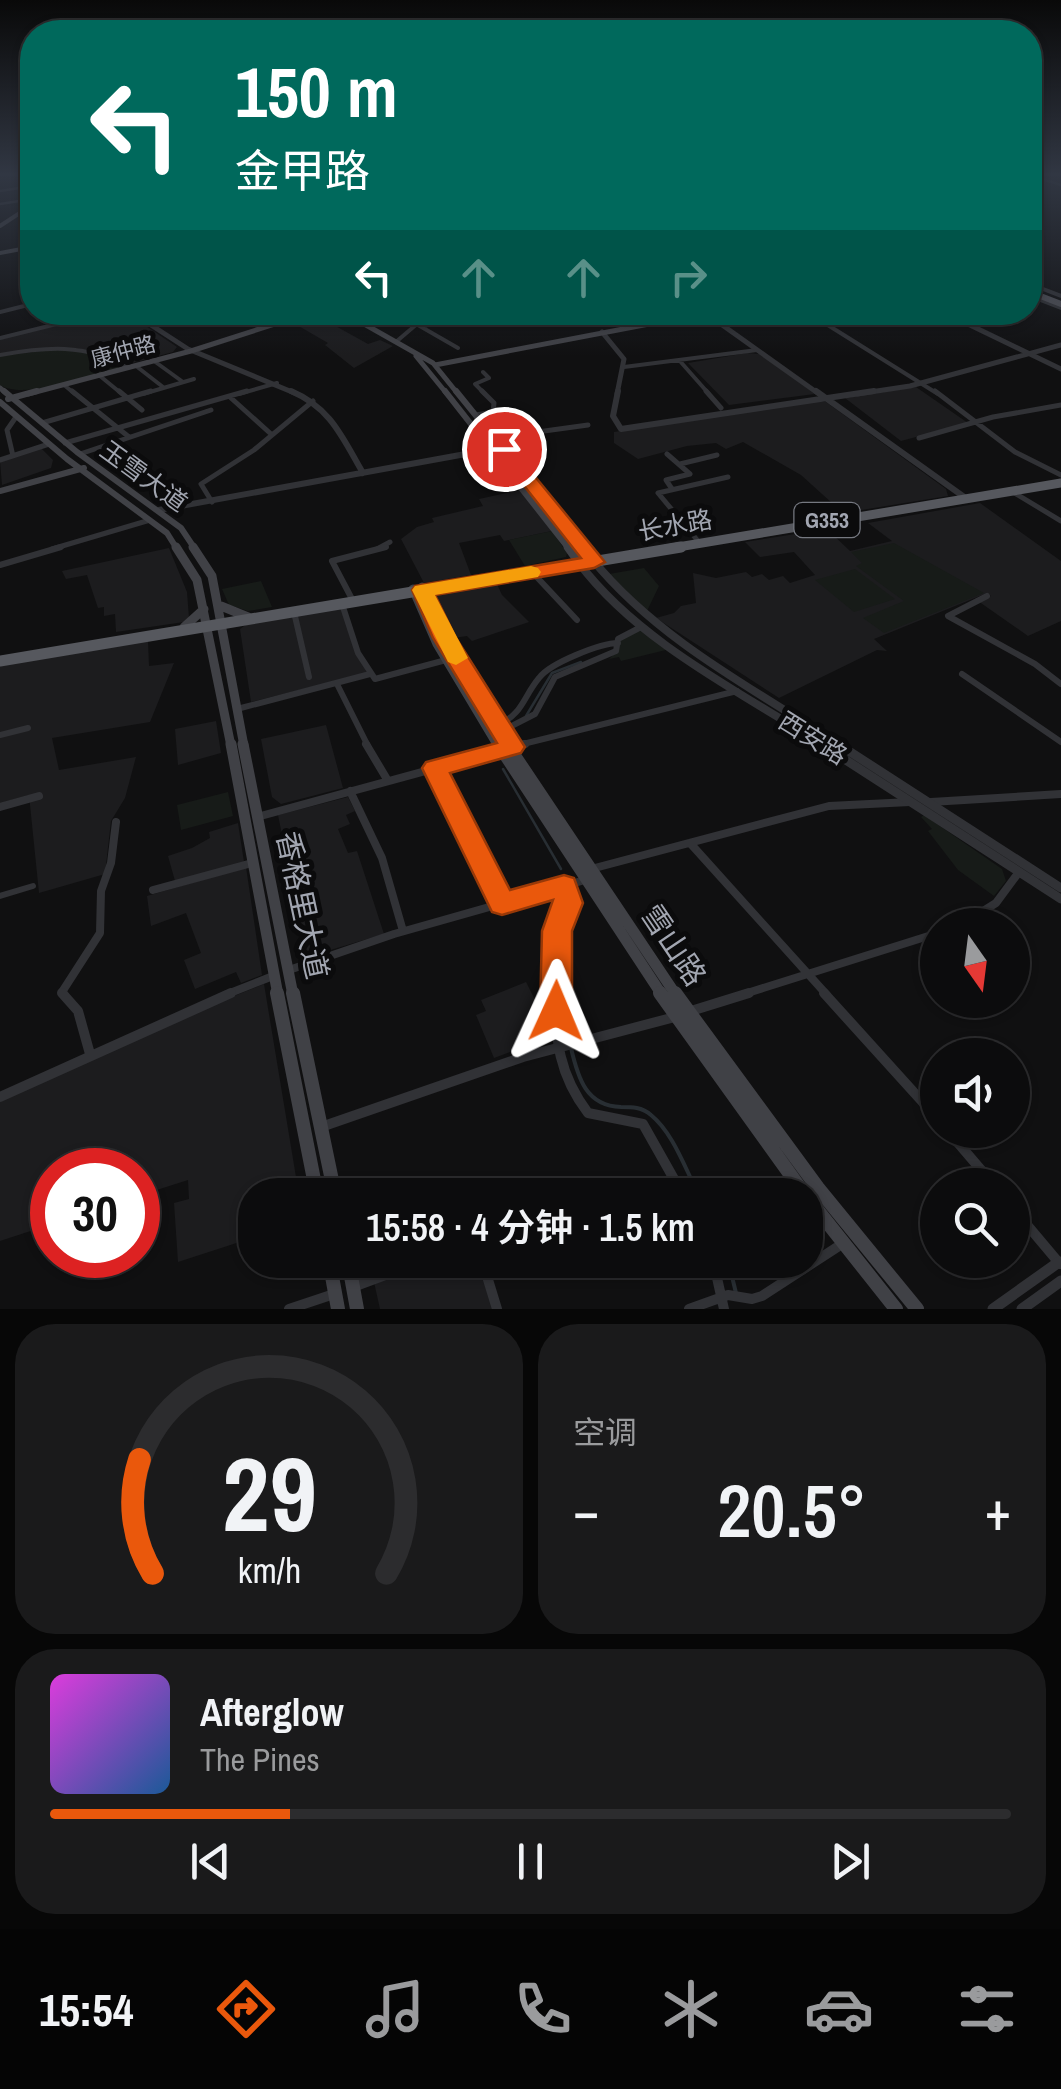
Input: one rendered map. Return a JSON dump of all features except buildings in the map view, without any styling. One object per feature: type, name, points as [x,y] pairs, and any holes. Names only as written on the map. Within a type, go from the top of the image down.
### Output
[{"type":"highway","name":"长水路","points":[[599,563],[961,495],[1061,481]]},
{"type":"highway","name":"长水路","points":[[418,590],[599,563],[961,495],[1014,492],[1061,481]]},
{"type":"highway","name":"长水路","points":[[221,631],[248,618],[578,566]]},
{"type":"highway","name":"长水路","points":[[248,618],[347,602]]},
{"type":"highway","points":[[0,659],[208,625]]},
{"type":"main road","name":"康仲路","points":[[10,398],[154,361],[268,325]]},
{"type":"main road","points":[[360,325],[435,364],[599,563]]},
{"type":"main road","points":[[365,325],[426,364],[578,566]]},
{"type":"main road","points":[[602,332],[628,325]]},
{"type":"main road","points":[[435,364],[638,325]]},
{"type":"main road","name":"康仲路","points":[[0,401],[190,350]]},
{"type":"main road","name":"玉雪大道","points":[[0,388],[65,443],[159,510],[196,546],[212,576],[221,606],[221,631]]},
{"type":"main road","name":"玉雪大道","points":[[0,401],[79,468],[151,520],[186,556],[208,625]]},
{"type":"main road","points":[[0,490],[92,463]]},
{"type":"main road","name":"雪山路","points":[[418,590],[448,660],[680,1015],[843,1244],[896,1309]]},
{"type":"main road","name":"雪山路","points":[[418,590],[500,728],[507,749]]},
{"type":"main road","points":[[221,606],[248,618]]},
{"type":"main road","points":[[183,629],[204,608]]},
{"type":"main road","name":"香格里大道","points":[[208,625],[221,631]]},
{"type":"main road","points":[[183,629],[221,631]]},
{"type":"main road","name":"香格里大道","points":[[221,631],[332,1178]]},
{"type":"main road","name":"香格里大道","points":[[221,631],[252,863],[315,1178]]},
{"type":"main road","name":"雪山路","points":[[680,1015],[916,1309]]},
{"type":"main road","points":[[351,1278],[357,1309]]},
{"type":"street","points":[[0,338],[52,325]]},
{"type":"street","points":[[151,325],[190,350],[314,400],[334,422],[363,473]]},
{"type":"street","points":[[394,342],[421,325],[458,348]]},
{"type":"street","points":[[725,325],[826,398]]},
{"type":"street","points":[[725,325],[961,495]]},
{"type":"street","points":[[828,325],[922,382],[1061,481]]},
{"type":"street","points":[[973,325],[1061,367]]},
{"type":"street","points":[[602,332],[619,350],[624,367],[612,416],[620,427]]},
{"type":"street","points":[[620,427],[922,382],[1061,343]]},
{"type":"street","points":[[0,355],[46,348],[80,349],[107,355],[126,367]]},
{"type":"street","points":[[624,367],[758,350]]},
{"type":"street","points":[[679,360],[721,408]]},
{"type":"street","points":[[154,361],[184,382]]},
{"type":"street","points":[[136,366],[164,388]]},
{"type":"street","points":[[476,415],[494,412],[494,403],[474,384],[490,378],[482,372]]},
{"type":"street","points":[[100,376],[142,410]]},
{"type":"street","points":[[41,423],[194,379]]},
{"type":"street","points":[[65,443],[277,383]]},
{"type":"street","points":[[64,386],[130,438]]},
{"type":"street","points":[[230,398],[272,434]]},
{"type":"street","points":[[620,427],[721,408],[826,398]]},
{"type":"street","points":[[212,502],[202,483],[314,400]]},
{"type":"street","points":[[205,404],[219,418]]},
{"type":"street","points":[[918,438],[1061,405]]},
{"type":"street","points":[[80,454],[211,410]]},
{"type":"street","points":[[13,456],[6,434],[16,417]]},
{"type":"street","points":[[494,438],[588,425]]},
{"type":"street","points":[[0,460],[49,444]]},
{"type":"street","points":[[159,510],[493,449]]},
{"type":"street","points":[[668,454],[690,474],[667,480],[672,489]]},
{"type":"street","points":[[678,465],[718,455]]},
{"type":"street","points":[[698,542],[658,493],[728,477]]},
{"type":"street","points":[[599,563],[1014,492],[1061,521]]},
{"type":"street","points":[[0,565],[151,520]]},
{"type":"street","points":[[370,674],[356,647],[347,602],[332,562],[386,547],[390,542]]},
{"type":"street","name":"西安路","points":[[599,563],[616,590],[655,624],[919,803]]},
{"type":"street","name":"西安路","points":[[578,566],[607,599],[641,626],[738,691],[1061,888]]},
{"type":"street","points":[[532,572],[577,620]]},
{"type":"street","points":[[988,596],[947,614],[1061,684]]},
{"type":"street","points":[[294,612],[310,677]]},
{"type":"street","points":[[500,728],[535,714],[555,677],[614,653],[618,639],[641,626]]},
{"type":"street","points":[[237,709],[370,674],[384,679],[448,660]]},
{"type":"street","points":[[962,674],[1061,742]]},
{"type":"street","points":[[337,684],[346,709],[388,781]]},
{"type":"street","points":[[257,817],[738,691]]},
{"type":"street","points":[[0,736],[28,728]]},
{"type":"street","points":[[435,768],[502,904]]},
{"type":"street","points":[[350,792],[382,858],[403,931]]},
{"type":"street","points":[[0,1097],[90,1054],[288,970],[403,931],[564,886],[690,842],[829,806],[1061,794]]},
{"type":"street","points":[[0,807],[39,796]]},
{"type":"street","points":[[90,1054],[78,1010],[62,992],[100,933],[101,891],[111,863],[116,822]]},
{"type":"street","points":[[690,842],[920,1100]]},
{"type":"street","name":"西安路","points":[[986,845],[1061,899]]},
{"type":"street","points":[[153,890],[252,863]]},
{"type":"street","points":[[988,908],[1019,872]]},
{"type":"street","points":[[0,896],[32,886]]},
{"type":"street","points":[[564,886],[569,903],[556,938],[559,983],[554,1031],[576,1100],[595,1115],[643,1124],[674,1178]]},
{"type":"street","points":[[321,1127],[557,1047],[680,1015],[920,939]]},
{"type":"street","points":[[962,1148],[979,1168]]},
{"type":"street","points":[[993,1309],[1060,1264],[1030,1229]]},
{"type":"street","points":[[689,1309],[732,1295],[752,1300],[762,1296],[843,1244]]},
{"type":"street","points":[[353,1287],[377,1278]]},
{"type":"street","points":[[488,1278],[498,1309]]},
{"type":"street","points":[[723,1278],[732,1295]]},
{"type":"street","points":[[1022,1309],[1061,1281]]},
{"type":"street","points":[[724,1309],[732,1295]]},
{"type":"street","points":[[289,1309],[337,1302]]},
{"type":"shaded area","points":[[58,325],[144,325],[177,347],[173,352],[125,365],[104,353],[76,348],[0,354],[0,339]]},
{"type":"shaded area","points":[[297,325],[334,325],[368,344],[380,340],[393,346],[354,368],[325,345],[328,343]]},
{"type":"shaded area","points":[[58,349],[94,352],[122,367],[42,388],[11,389],[0,385],[0,356]]},
{"type":"shaded area","points":[[760,354],[815,394],[729,405],[688,363]]},
{"type":"shaded area","points":[[916,387],[968,423],[901,441],[845,398]]},
{"type":"shaded area","points":[[826,402],[946,489],[948,496],[843,513],[801,475],[743,442],[726,449],[716,443],[687,446],[638,459],[614,443],[614,432]]},
{"type":"shaded area","points":[[41,448],[53,460],[51,468],[2,485],[0,461]]},
{"type":"shaded area","points":[[520,490],[552,531],[504,541],[500,535],[459,543],[471,575],[424,583],[401,539],[417,527],[434,522],[432,518],[483,506],[479,499]]},
{"type":"shaded area","points":[[980,503],[1061,561],[1061,621],[1028,636],[978,601],[991,596],[987,593],[874,639],[887,651],[877,650],[779,698],[656,618],[696,603],[693,573],[716,578],[746,572],[752,577],[762,574],[769,580],[783,576],[790,583],[815,575],[794,552],[760,557],[745,542],[827,529],[850,551],[892,541],[868,523]]},
{"type":"shaded area","points":[[552,531],[566,557],[525,566],[509,540]]},
{"type":"shaded area","points":[[894,543],[984,593],[884,633],[863,618],[904,601],[856,566],[862,563],[851,552]]},
{"type":"shaded area","points":[[169,548],[187,592],[189,618],[184,622],[116,632],[115,614],[104,616],[104,607],[98,608],[87,575],[66,579],[62,571]]},
{"type":"shaded area","points":[[644,568],[659,586],[647,611],[609,574]]},
{"type":"shaded area","points":[[855,569],[895,599],[854,612],[815,580]]},
{"type":"shaded area","points":[[261,581],[272,607],[248,611],[229,605],[222,589]]},
{"type":"shaded area","points":[[496,582],[502,595],[529,622],[472,641],[467,636],[453,638],[434,599],[438,592]]},
{"type":"shaded area","points":[[341,608],[367,673],[251,702],[240,629],[247,624],[293,616],[307,679],[311,679],[296,615]]},
{"type":"shaded area","points":[[641,629],[670,649],[621,661],[619,657],[609,659],[618,650],[620,639]]},
{"type":"shaded area","points":[[148,641],[149,666],[174,663],[150,722],[52,738],[59,770],[136,757],[125,798],[111,821],[105,874],[39,893],[29,795],[0,803],[0,666]]},
{"type":"shaded area","points":[[216,721],[221,753],[178,765],[175,729]]},
{"type":"shaded area","points":[[326,725],[343,788],[281,804],[272,797],[261,739]]},
{"type":"shaded area","points":[[228,792],[233,816],[181,830],[177,805]]},
{"type":"shaded area","points":[[348,797],[355,811],[346,815],[350,824],[338,829],[348,853],[357,851],[384,934],[307,957],[278,815]]},
{"type":"shaded area","points":[[924,815],[1002,869],[1006,881],[994,896],[958,870],[928,831],[932,829],[921,817]]},
{"type":"shaded area","points":[[238,823],[244,862],[175,881],[168,856],[210,838],[209,832]]},
{"type":"shaded area","points":[[246,867],[262,975],[241,983],[236,972],[195,989],[184,960],[201,953],[186,913],[151,926],[147,896]]},
{"type":"shaded area","points":[[526,982],[553,1036],[494,1058],[476,1015],[486,1011],[481,1000]]},
{"type":"shaded area","points":[[264,984],[296,1178],[238,1178],[238,1243],[178,1262],[174,1203],[189,1199],[188,1180],[160,1189],[160,1148],[30,1148],[30,1231],[0,1241],[0,1100],[141,1033]]},
{"type":"shaded area","points":[[385,1278],[486,1278],[495,1309],[380,1309],[374,1282]]},
{"type":"waterway","points":[[485,433],[493,442]]},
{"type":"waterway","points":[[526,716],[552,673],[581,662]]},
{"type":"waterway","points":[[503,769],[561,869]]},
{"type":"waterway","points":[[563,993],[563,949],[575,891]]},
{"type":"waterway","points":[[563,993],[569,1040]]},
{"type":"waterway","points":[[571,1048],[581,1080],[592,1096],[599,1102],[633,1107],[651,1115],[673,1142],[691,1178]]},
{"type":"waterway","points":[[732,1278],[736,1293]]},
{"type":"slow traffic","points":[[456,658],[423,590],[531,572]]},
{"type":"route","points":[[504,449],[594,562],[423,590],[444,638],[512,747],[435,768],[502,904],[564,886],[569,903],[557,931],[556,1011]]}]
